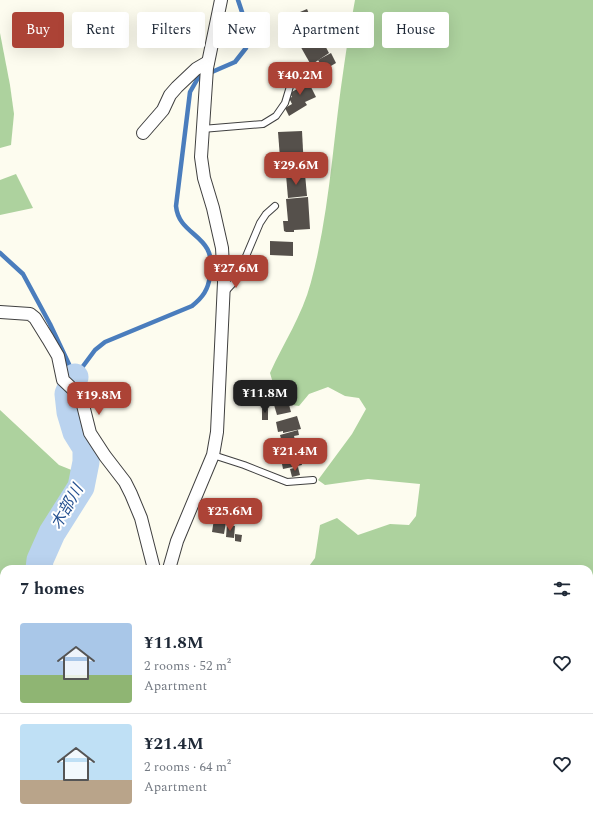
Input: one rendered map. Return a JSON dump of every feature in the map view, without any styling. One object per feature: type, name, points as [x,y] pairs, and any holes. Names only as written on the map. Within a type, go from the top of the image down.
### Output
[{"type":"street","points":[[170,565],[176,541],[213,455],[217,432],[224,294],[222,248],[213,208],[204,178],[201,157],[208,62],[221,0]]},
{"type":"street","points":[[143,133],[163,110],[170,95],[196,69],[208,62]]},
{"type":"street","points":[[0,312],[30,314],[35,318],[48,339],[58,356],[63,380],[81,397],[90,433],[104,456],[125,482],[132,494],[141,518],[153,565]]},
{"type":"lane","points":[[202,129],[263,124],[276,116],[284,103],[291,83],[302,67]]},
{"type":"lane","points":[[224,294],[236,280],[260,223],[266,214],[275,206]]},
{"type":"lane","points":[[213,455],[244,465],[287,482],[313,480]]},
{"type":"green space","points":[[355,0],[593,0],[593,565],[310,565],[315,558],[320,525],[337,518],[358,535],[390,524],[409,525],[416,516],[420,484],[368,479],[325,485],[318,480],[352,434],[366,409],[359,398],[345,396],[328,387],[309,394],[299,406],[292,405],[282,399],[279,395],[270,373],[303,306],[311,282],[323,228],[346,48],[374,48],[374,12],[353,12]]},
{"type":"green space","points":[[0,33],[14,114],[11,145],[0,148]]},
{"type":"green space","points":[[16,174],[33,208],[0,215],[0,180]]},
{"type":"green space","points":[[0,410],[59,465],[74,471],[71,498],[62,524],[44,551],[41,565],[0,565]]},
{"type":"building","points":[[307,9],[308,12],[300,12]]},
{"type":"building","points":[[301,48],[326,48],[329,53],[311,65]]},
{"type":"building","points":[[331,53],[336,63],[324,70],[318,60]]},
{"type":"building","points":[[319,62],[326,77],[311,83],[305,71]]},
{"type":"building","points":[[305,75],[316,97],[305,102],[307,105],[289,116],[285,108],[292,104],[289,98],[292,97],[290,93],[297,89],[294,81]]},
{"type":"building","points":[[302,131],[304,169],[281,171],[278,132]]},
{"type":"building","points":[[305,174],[307,196],[288,198],[286,175]]},
{"type":"building","points":[[308,197],[310,229],[294,230],[294,232],[284,231],[283,221],[288,221],[286,199]]},
{"type":"building","points":[[270,241],[293,242],[293,256],[270,255]]},
{"type":"building","points":[[286,394],[291,412],[277,415],[272,398]]},
{"type":"building","points":[[262,409],[268,409],[268,420],[262,420]]},
{"type":"building","points":[[297,416],[301,429],[283,433],[283,431],[278,432],[276,422]]},
{"type":"building","points":[[298,430],[299,435],[294,436],[295,440],[284,442],[297,440],[302,465],[283,469],[281,459],[279,460],[277,454],[279,454],[277,444],[282,443],[280,435]]},
{"type":"building","points":[[298,467],[300,475],[292,477],[290,469]]},
{"type":"building","points":[[213,508],[233,513],[232,522],[226,522],[224,534],[212,532],[214,519],[211,519]]},
{"type":"building","points":[[227,525],[235,526],[234,538],[226,537]]},
{"type":"building","points":[[235,534],[242,535],[241,542],[235,541]]},
{"type":"waterway","points":[[0,253],[23,274],[50,324],[75,377],[95,350],[105,342],[192,306],[199,299],[204,293],[209,281],[211,262],[204,243],[184,224],[179,216],[176,206],[190,92],[198,78],[235,62],[246,48],[249,33],[238,0]]},
{"type":"waterway","name":"木部川","points":[[39,565],[40,560],[52,533],[81,487],[86,462],[86,448],[76,432],[70,412],[68,394],[75,377]]}]
